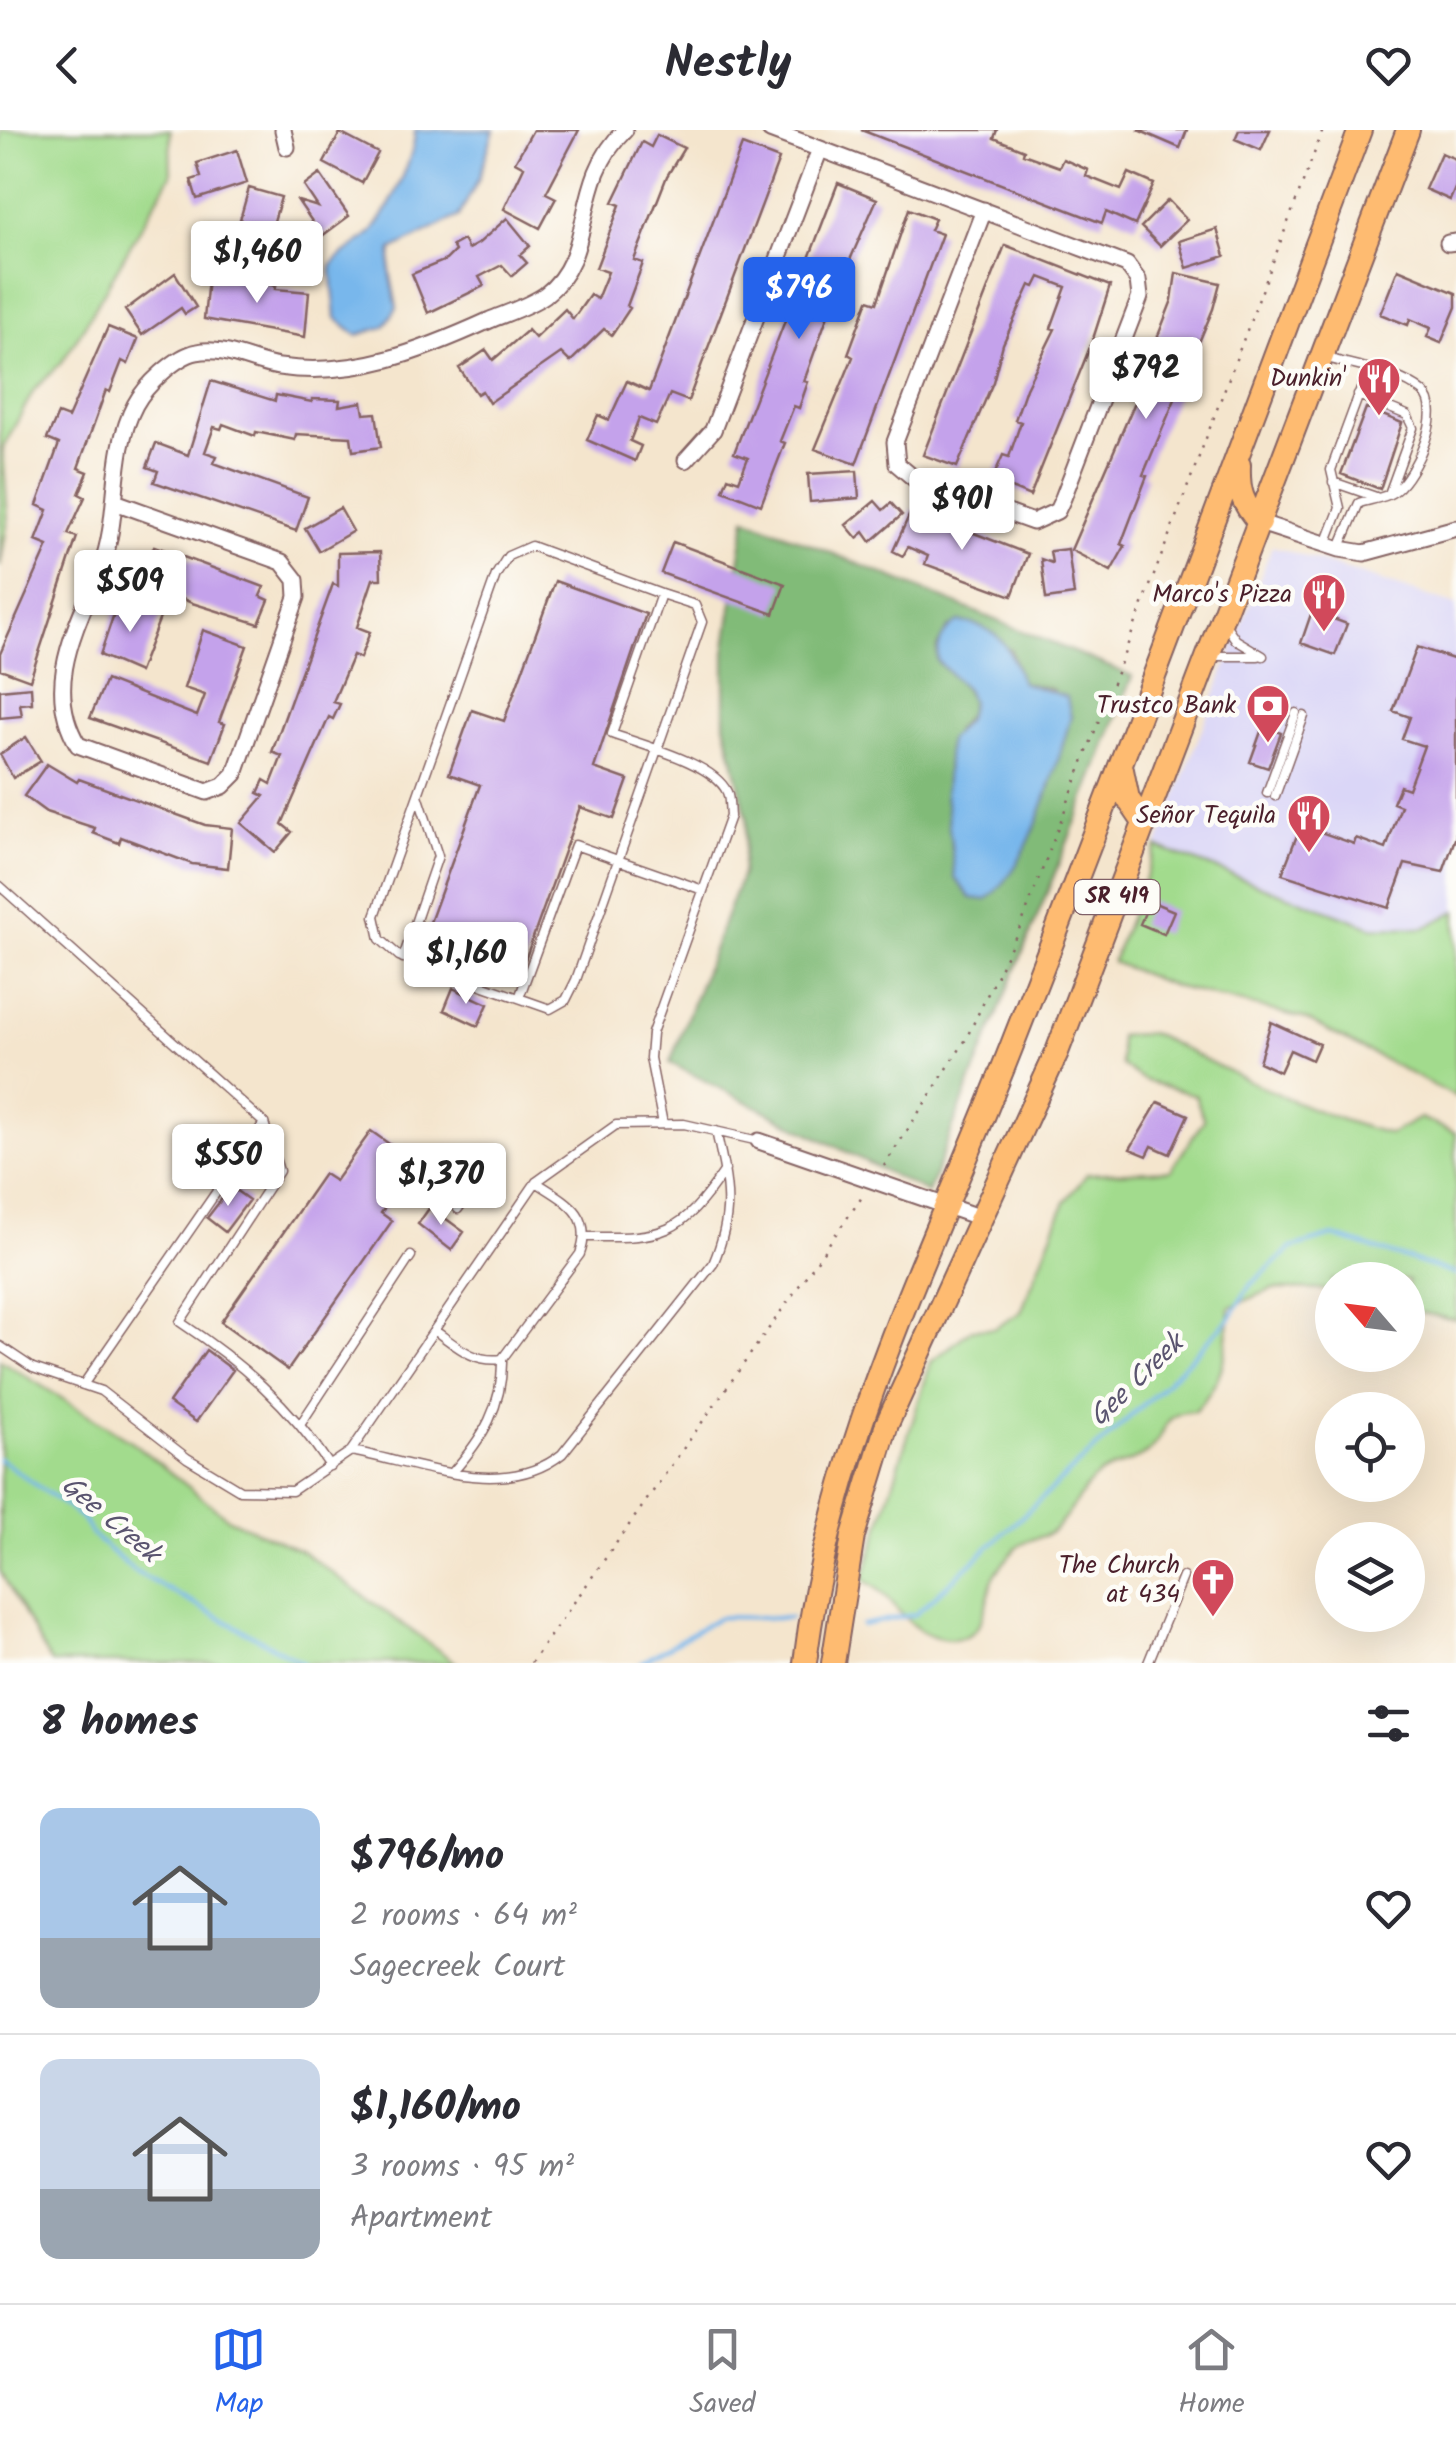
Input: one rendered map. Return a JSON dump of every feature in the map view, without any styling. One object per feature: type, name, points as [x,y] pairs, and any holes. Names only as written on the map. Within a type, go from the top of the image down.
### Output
[{"type":"main road","name":"SR 419","points":[[806,1663],[824,1542],[851,1443],[948,1208],[1360,130]]},
{"type":"main road","name":"SR 419","points":[[834,1663],[853,1536],[901,1389],[984,1220],[1058,1052],[1408,130]]},
{"type":"main road","points":[[1239,452],[1238,488],[1246,509],[1260,523]]},
{"type":"main road","points":[[1121,761],[1128,799],[1145,824]]},
{"type":"street","points":[[115,502],[282,562],[296,580],[297,597],[235,774],[223,786],[207,792],[78,746],[66,726],[59,694],[72,641],[104,558],[125,430],[136,402],[158,377],[194,352],[218,351],[278,367],[329,369],[380,364],[428,348],[542,297],[563,278],[574,257],[591,180],[602,153],[625,130]]},
{"type":"street","points":[[770,130],[984,210],[1127,265],[1138,280],[1140,297],[1063,498],[1056,511],[1032,522],[916,480],[897,464],[896,442],[984,210]]},
{"type":"street","points":[[686,460],[713,430],[820,149]]},
{"type":"street","points":[[1260,523],[1333,547],[1383,551],[1456,528]]},
{"type":"street","points":[[758,1142],[984,1220]]},
{"type":"lane","points":[[1322,357],[1411,384],[1427,395],[1432,405],[1409,476],[1388,494],[1359,504],[1333,547]]},
{"type":"lane","points":[[1333,547],[1340,508],[1330,470],[1368,370]]},
{"type":"lane","points":[[1358,395],[1406,415],[1414,428],[1388,494]]},
{"type":"lane","points":[[1333,482],[1376,497]]},
{"type":"lane","points":[[531,546],[695,605],[702,622],[658,751],[566,1000],[550,1009],[403,958],[380,940],[375,916],[496,575],[508,556],[531,546]]},
{"type":"lane","points":[[661,594],[612,734],[714,776],[728,794],[730,816],[652,1033],[650,1058],[664,1124]]},
{"type":"lane","points":[[1209,656],[1263,656],[1236,640],[1223,620]]},
{"type":"lane","points":[[1271,794],[1300,715]]},
{"type":"lane","points":[[403,958],[438,856],[418,795]]},
{"type":"lane","points":[[519,998],[575,845],[703,890]]},
{"type":"lane","points":[[0,886],[264,1122],[280,1170],[180,1322],[238,1360],[300,1425],[330,1466]]},
{"type":"lane","points":[[83,1385],[264,1122]]},
{"type":"lane","points":[[0,1346],[34,1368],[101,1391],[187,1458],[240,1490],[292,1491],[351,1452],[536,1182],[616,1125],[664,1124],[758,1142]]},
{"type":"lane","points":[[351,1452],[452,1473],[524,1476],[543,1469],[562,1454],[713,1264],[728,1230],[730,1199],[716,1132]]},
{"type":"lane","points":[[586,1238],[634,1238],[668,1231],[696,1212],[725,1170]]},
{"type":"lane","points":[[458,1209],[483,1174]]},
{"type":"lane","points":[[452,1473],[494,1414],[502,1391],[502,1359],[580,1254],[586,1238],[584,1218],[572,1205],[536,1182]]},
{"type":"lane","points":[[300,1425],[411,1256]]},
{"type":"lane","points":[[434,1330],[468,1355],[485,1362],[502,1359]]},
{"type":"lane","points":[[1148,1663],[1182,1578]]},
{"type":"path","points":[[881,1170],[965,1041],[1022,923],[1323,130]]},
{"type":"path","points":[[531,1663],[865,1193]]},
{"type":"shaded area","points":[[1272,546],[1456,605],[1456,911],[1424,928],[1372,927],[1157,847]]},
{"type":"green space","points":[[0,130],[170,130],[171,175],[82,330],[62,362],[34,390],[3,448],[8,520],[0,567]]},
{"type":"green space","points":[[746,518],[1132,676],[928,1193],[670,1063],[742,874],[747,819],[725,724],[725,652]],"holes":[[[949,627],[1011,650],[1021,682],[1052,689],[1071,717],[1026,844],[954,730],[970,710],[970,701],[962,685],[937,661],[937,647]]]},
{"type":"green space","points":[[1157,847],[1372,927],[1424,928],[1456,911],[1456,1097],[1303,1018],[1173,986],[1112,962]]},
{"type":"green space","points":[[1150,1033],[1268,1090],[1328,1115],[1390,1134],[1420,1118],[1456,1133],[1456,1320],[1425,1314],[1425,1262],[1315,1262],[1315,1290],[1273,1289],[1230,1307],[1226,1350],[1206,1399],[1195,1411],[1169,1420],[1148,1452],[1099,1475],[1047,1535],[1025,1542],[1014,1551],[993,1579],[982,1618],[971,1634],[948,1639],[932,1636],[863,1580],[931,1362],[972,1329],[995,1328],[1021,1312],[1065,1202],[1087,1174],[1171,1170],[1204,1120],[1195,1095],[1146,1081],[1121,1065],[1119,1036]]},
{"type":"green space","points":[[0,1360],[132,1442],[229,1519],[302,1551],[456,1663],[51,1663],[0,1571]]},
{"type":"water","points":[[415,130],[494,130],[479,178],[459,216],[392,250],[390,271],[397,308],[384,327],[357,335],[336,318],[331,266],[380,221],[406,168]]},
{"type":"water","points":[[958,622],[993,633],[1007,648],[1021,682],[1067,697],[1071,717],[1028,842],[1002,885],[986,900],[971,898],[955,878],[945,794],[948,740],[967,719],[971,701],[966,689],[937,661],[942,638]]},
{"type":"building","points":[[533,130],[579,130],[546,193],[556,198],[540,228],[504,209],[524,167],[515,162]]},
{"type":"building","points":[[861,130],[997,130],[994,138],[1024,150],[1023,154],[1059,167],[1063,159],[1088,170],[1086,176],[1121,190],[1129,173],[1154,184],[1135,225],[1106,212],[1102,223]]},
{"type":"building","points":[[1138,130],[1187,130],[1180,148]]},
{"type":"building","points":[[1239,130],[1270,130],[1261,150],[1235,139]]},
{"type":"building","points":[[340,133],[378,153],[362,183],[324,163]]},
{"type":"building","points":[[657,135],[684,148],[667,176],[634,260],[643,263],[627,306],[630,308],[612,335],[604,329],[570,362],[561,353],[489,403],[482,391],[477,394],[459,368],[486,350],[493,360],[528,330],[535,338],[565,309],[573,319],[590,295],[597,299],[608,272],[596,268],[620,205],[613,202],[642,142],[651,147]]},
{"type":"building","points":[[742,145],[779,159],[688,401],[670,394],[656,425],[639,418],[630,441],[641,446],[635,461],[587,440],[598,415],[609,420],[627,381],[649,391]]},
{"type":"building","points":[[237,150],[247,183],[197,199],[191,180],[201,177],[197,163]]},
{"type":"building","points":[[1441,153],[1456,159],[1456,186],[1450,200],[1425,189]]},
{"type":"building","points":[[320,174],[349,216],[322,236],[298,201],[318,207],[304,186]]},
{"type":"building","points":[[838,183],[877,199],[838,287],[804,381],[808,382],[799,408],[794,406],[780,441],[785,443],[761,505],[723,490],[728,477],[739,481],[748,458],[734,453]]},
{"type":"building","points":[[249,188],[281,197],[270,235],[260,232],[256,243],[235,237]]},
{"type":"building","points":[[1168,200],[1187,220],[1160,246],[1141,227]]},
{"type":"building","points":[[909,209],[935,219],[930,230],[942,234],[856,464],[815,449],[853,357],[848,354],[868,300],[877,303]]},
{"type":"building","points":[[507,218],[530,246],[520,255],[527,263],[512,276],[502,265],[479,277],[484,286],[428,313],[412,274],[446,260],[455,251],[452,246],[463,240],[468,249],[479,243]]},
{"type":"building","points":[[1217,229],[1225,256],[1187,268],[1179,241]]},
{"type":"building","points":[[1005,245],[1110,286],[1092,342],[1030,496],[992,480],[1003,455],[1009,457],[1021,422],[1015,420],[1055,329],[1051,328],[1066,287],[1040,277],[1035,287],[1030,285],[1003,344],[993,382],[957,467],[923,455]]},
{"type":"building","points":[[1398,269],[1456,293],[1456,307],[1441,343],[1427,337],[1431,328],[1410,319],[1408,325],[1380,314]]},
{"type":"building","points":[[175,273],[196,307],[185,314],[181,308],[142,335],[125,310]]},
{"type":"building","points":[[1176,273],[1220,283],[1213,309],[1143,475],[1147,476],[1121,544],[1125,546],[1111,571],[1071,550],[1151,365],[1147,364],[1172,300]]},
{"type":"building","points":[[208,279],[249,280],[276,286],[275,289],[309,292],[305,337],[204,319]]},
{"type":"building","points":[[108,327],[138,339],[128,364],[122,361],[110,392],[106,390],[78,468],[88,472],[79,494],[85,497],[68,534],[77,537],[30,680],[0,669],[0,654],[48,546],[36,541],[48,510],[37,505],[59,444],[47,439],[58,414],[68,418]]},
{"type":"building","points":[[211,381],[275,401],[276,395],[312,402],[340,400],[339,406],[362,402],[364,414],[376,413],[381,447],[353,451],[351,437],[296,434],[295,440],[256,432],[255,436],[223,424],[221,429],[214,427],[205,452],[217,456],[214,463],[308,497],[296,531],[154,482],[158,471],[147,467],[156,443],[188,455]]},
{"type":"building","points":[[1366,408],[1402,423],[1380,489],[1341,474]]},
{"type":"building","points":[[857,471],[859,498],[810,502],[808,474]]},
{"type":"building","points":[[875,501],[883,510],[891,503],[902,515],[871,542],[864,532],[857,538],[846,525]]},
{"type":"building","points":[[340,508],[353,531],[319,551],[305,528]]},
{"type":"building","points":[[912,509],[1028,554],[1012,596],[925,564],[928,556],[908,547],[903,556],[893,551]]},
{"type":"building","points":[[673,542],[785,584],[774,614],[661,573]]},
{"type":"building","points":[[154,546],[264,587],[260,596],[269,600],[259,624],[192,603],[131,577],[141,553],[149,557]]},
{"type":"building","points":[[1068,549],[1074,595],[1046,599],[1041,559],[1052,563],[1050,551]]},
{"type":"building","points":[[380,552],[381,579],[373,579],[357,627],[370,632],[360,658],[353,655],[333,702],[340,704],[333,719],[329,717],[282,824],[292,832],[275,852],[241,823],[264,796],[258,793],[264,780],[271,784],[282,756],[272,752],[333,584],[338,586],[338,553]]},
{"type":"building","points":[[555,581],[646,614],[594,768],[628,780],[614,819],[580,807],[521,971],[425,936],[480,785],[449,774],[472,710],[504,721]]},
{"type":"building","points":[[119,599],[161,615],[139,672],[100,655]]},
{"type":"building","name":"Marco's Pizza","points":[[1312,611],[1347,624],[1335,655],[1301,643]]},
{"type":"building","points":[[203,630],[247,646],[219,722],[225,724],[211,761],[90,718],[106,680],[197,716],[205,695],[184,688]]},
{"type":"building","points":[[1417,647],[1456,660],[1456,836],[1443,872],[1405,864],[1389,908],[1282,874],[1301,825],[1354,844],[1356,838],[1386,849],[1401,806],[1393,803],[1400,786],[1408,789],[1424,746],[1402,739],[1410,717],[1393,711]]},
{"type":"building","points":[[31,687],[32,703],[20,704],[22,716],[0,718],[0,690]]},
{"type":"building","name":"Trustco Bank","points":[[1263,726],[1281,733],[1268,768],[1250,762]]},
{"type":"building","points":[[26,737],[41,761],[13,778],[0,754]]},
{"type":"building","points":[[47,764],[77,782],[79,779],[205,825],[232,828],[228,868],[192,864],[121,837],[119,843],[93,833],[95,828],[46,812],[24,796]]},
{"type":"building","points":[[1150,901],[1174,911],[1164,934],[1140,924]]},
{"type":"building","points":[[453,988],[488,1004],[478,1026],[444,1010]]},
{"type":"building","points":[[1271,1022],[1319,1044],[1312,1060],[1290,1050],[1280,1072],[1259,1062]]},
{"type":"building","points":[[1158,1102],[1188,1115],[1170,1154],[1152,1146],[1147,1156],[1130,1149]]},
{"type":"building","points":[[371,1131],[416,1163],[381,1213],[392,1221],[288,1370],[221,1322],[324,1174],[335,1181]]},
{"type":"building","points":[[231,1187],[249,1200],[225,1232],[207,1218]]},
{"type":"building","points":[[430,1207],[464,1232],[451,1250],[418,1224]]},
{"type":"building","points":[[206,1350],[233,1370],[196,1422],[169,1403]]},
{"type":"waterway","name":"Gee Creek","points":[[862,1625],[916,1614],[1159,1390],[1230,1318],[1250,1285],[1292,1248],[1333,1236],[1456,1274]]},
{"type":"waterway","name":"Gee Creek","points":[[0,1459],[82,1518],[92,1535],[134,1571],[303,1663]]},
{"type":"waterway","name":"Gee Creek","points":[[641,1663],[719,1617],[790,1618]]},
{"type":"place","name":"Dunkin'","points":[[1379,417]]},
{"type":"place","name":"Marco's Pizza","points":[[1324,633]]},
{"type":"place","name":"Trustco Bank","points":[[1268,744]]},
{"type":"place","name":"Señor Tequila","points":[[1309,854]]},
{"type":"place","name":"The Church at 434","points":[[1213,1618]]}]
